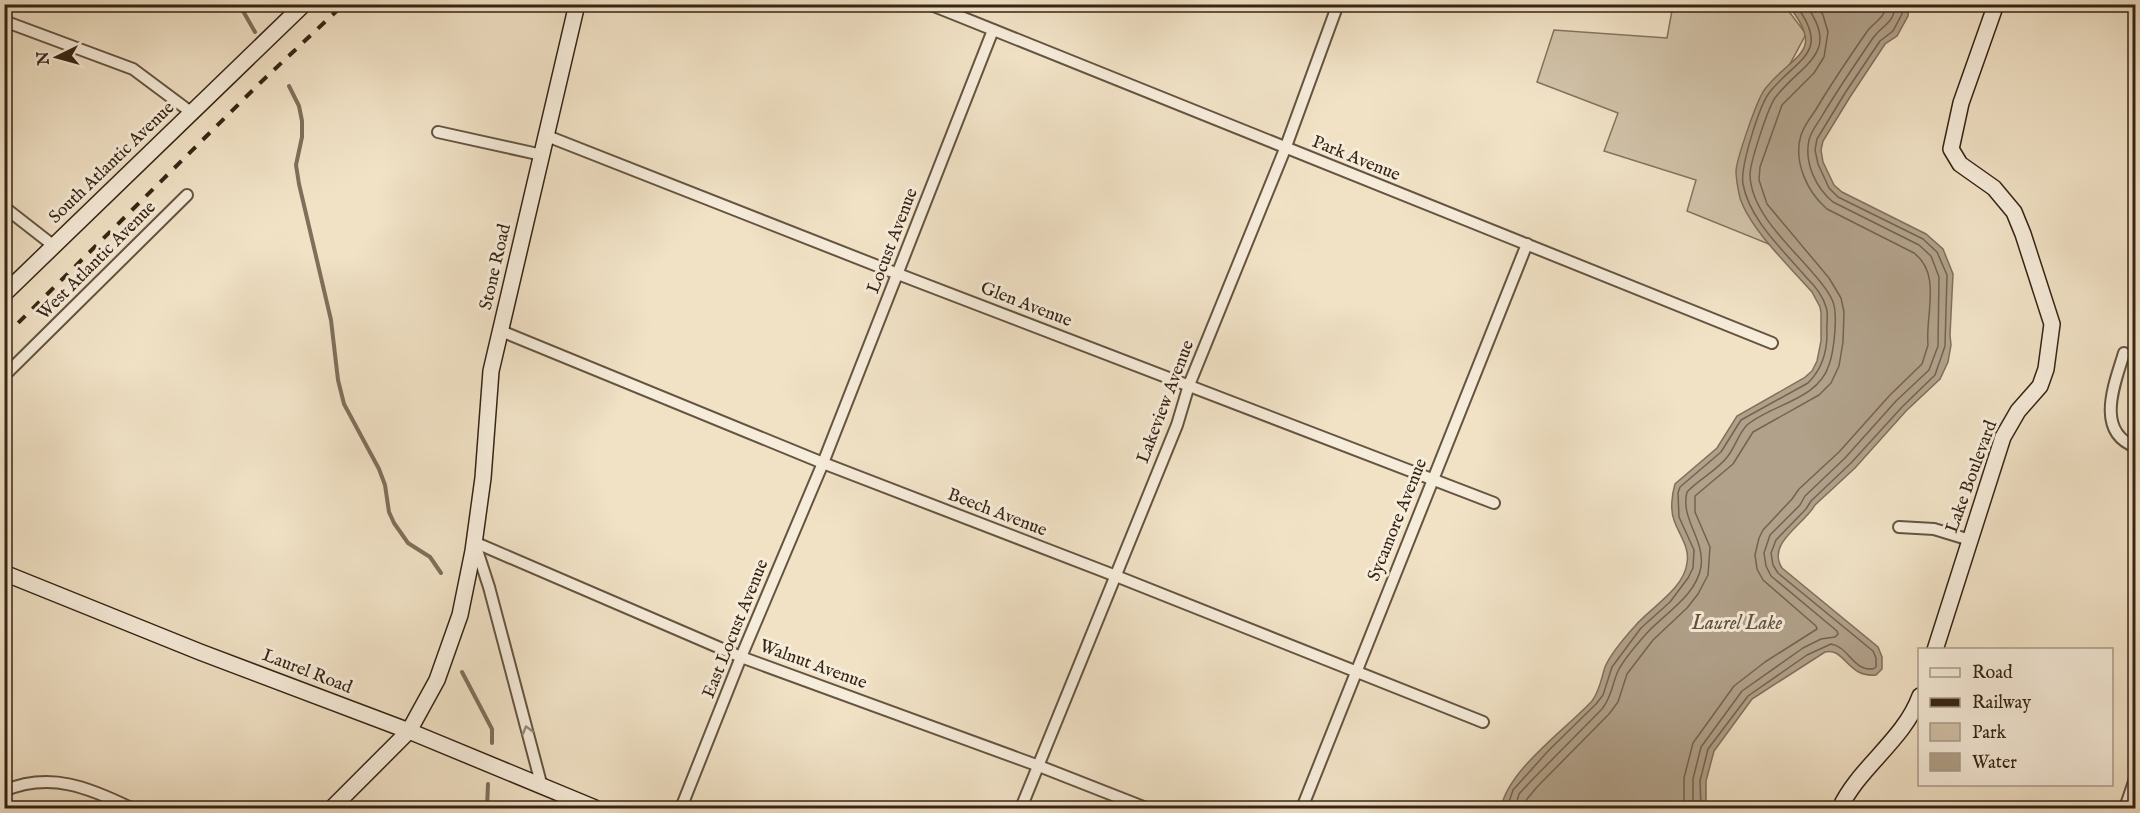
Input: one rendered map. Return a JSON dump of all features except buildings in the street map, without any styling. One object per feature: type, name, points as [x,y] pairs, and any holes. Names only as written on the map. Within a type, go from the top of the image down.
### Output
[{"type":"street","points":[[281,4],[301,8]]},
{"type":"street","name":"Stone Road","points":[[332,808],[409,731],[437,680],[460,615],[483,478],[491,371],[577,4]]},
{"type":"street","name":"Park Avenue","points":[[929,4],[1772,343]]},
{"type":"street","name":"Lakeview Avenue","points":[[1021,808],[1177,425],[1189,385],[1285,149],[1338,4]]},
{"type":"street","name":"Lake Boulevard","points":[[1936,648],[2003,437],[2018,411],[2040,386],[2046,369],[2051,335],[2052,324],[2040,284],[2014,212],[1994,188],[1960,164],[1951,149],[1961,103],[1996,4]]},
{"type":"street","name":"South Atlantic Avenue","points":[[4,294],[301,8]]},
{"type":"street","points":[[4,21],[132,69],[192,113]]},
{"type":"street","name":"Locust Avenue","points":[[823,463],[993,30]]},
{"type":"street","points":[[438,132],[542,155]]},
{"type":"street","name":"Glen Avenue","points":[[547,136],[898,274],[1494,502]]},
{"type":"street","name":"West Atlantic Avenue","points":[[4,376],[187,195]]},
{"type":"street","points":[[4,207],[54,246]]},
{"type":"street","name":"Sycamore Avenue","points":[[1302,808],[1527,244]]},
{"type":"street","name":"Beech Avenue","points":[[501,331],[823,463],[1116,576],[1483,722]]},
{"type":"street","points":[[2124,352],[2111,397],[2110,410],[2113,427],[2126,444],[2136,447]]},
{"type":"street","name":"East Locust Avenue","points":[[681,808],[741,657],[823,463]]},
{"type":"street","points":[[1899,527],[1934,529],[1970,540]]},
{"type":"street","name":"Stone Road","points":[[474,542],[489,587],[542,787]]},
{"type":"street","name":"Walnut Avenue","points":[[474,542],[741,657],[1039,766],[1146,808]]},
{"type":"street","name":"Laurel Road","points":[[4,573],[200,652],[409,731],[595,808]]},
{"type":"street","points":[[1840,808],[1847,793],[1890,743],[1918,702]]},
{"type":"street","points":[[2125,808],[2136,776]]},
{"type":"street","points":[[4,791],[40,782],[66,783],[131,808]]},
{"type":"green space","points":[[1673,5],[1784,5],[1806,34],[1738,161],[1771,245],[1687,211],[1696,180],[1604,151],[1618,113],[1537,82],[1554,30],[1667,38]]},
{"type":"water","name":"Laurel Lake","points":[[1788,5],[1909,5],[1908,16],[1897,36],[1885,44],[1823,141],[1821,150],[1823,162],[1834,185],[1842,192],[1926,234],[1943,249],[1953,274],[1951,345],[1948,362],[1940,379],[1906,411],[1855,468],[1815,505],[1788,535],[1779,550],[1778,559],[1782,568],[1878,647],[1882,657],[1882,669],[1876,675],[1866,675],[1852,668],[1837,654],[1825,652],[1752,699],[1714,751],[1706,781],[1706,808],[1501,808],[1514,779],[1539,751],[1592,701],[1614,651],[1641,619],[1666,598],[1685,572],[1687,552],[1672,512],[1675,484],[1717,448],[1737,416],[1804,378],[1812,371],[1817,361],[1821,341],[1820,307],[1812,292],[1752,222],[1740,198],[1736,178],[1737,164],[1761,95],[1802,52],[1805,44],[1805,34]]},
{"type":"waterway","points":[[239,4],[255,32]]},
{"type":"waterway","points":[[289,86],[299,106],[302,121],[302,137],[296,165],[299,184],[331,320],[338,380],[344,404],[379,469],[385,485],[389,512],[394,523],[408,543],[430,557],[441,573]]},
{"type":"waterway","points":[[462,672],[492,729],[492,743]]},
{"type":"waterway","points":[[487,808],[488,784]]},
{"type":"railway","points":[[4,337],[260,83],[344,4]]}]
